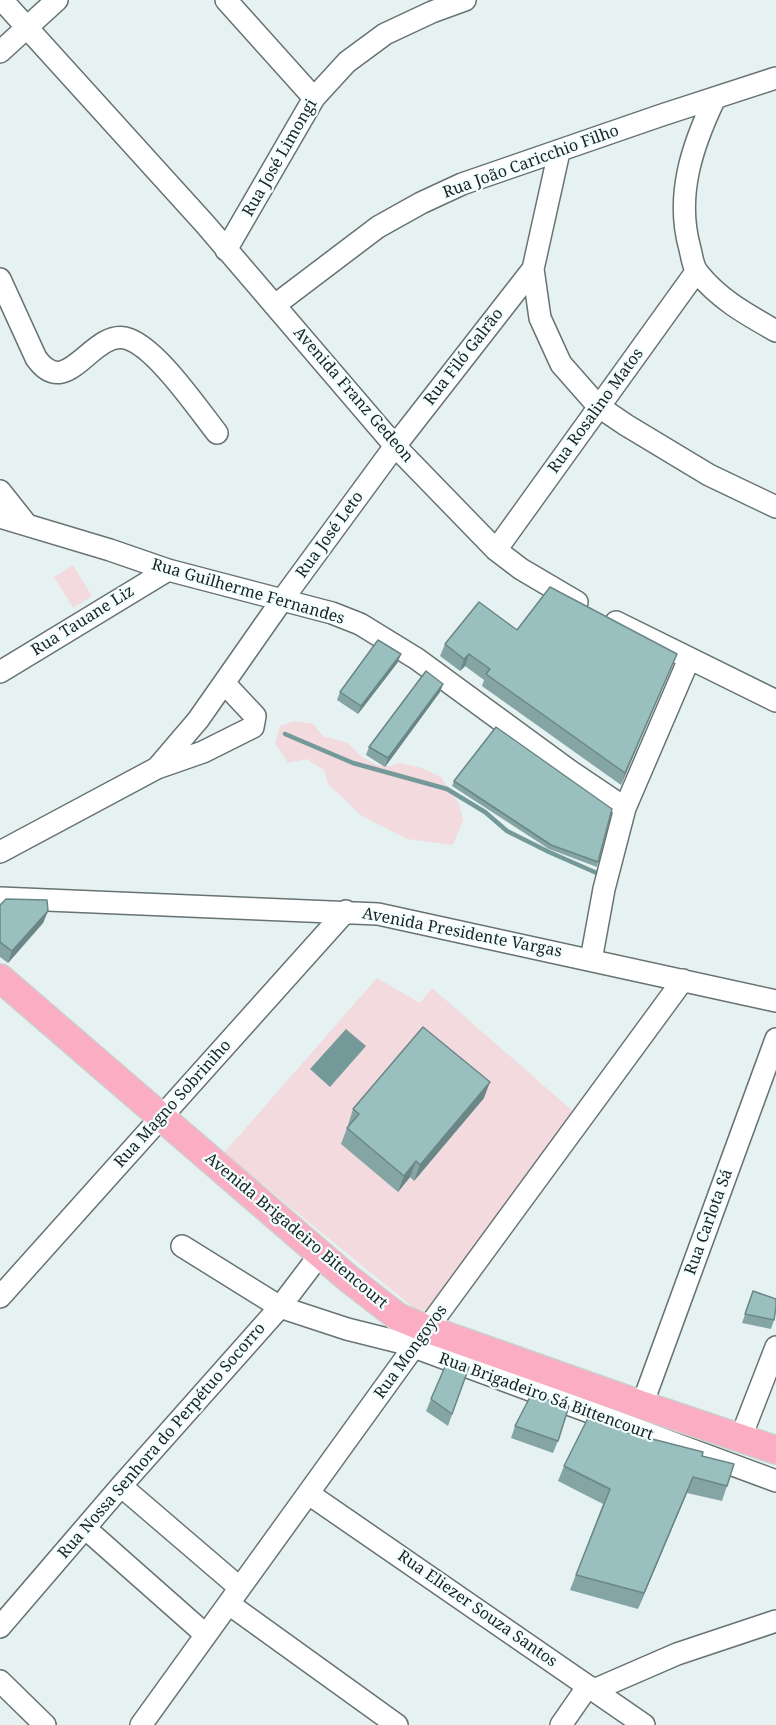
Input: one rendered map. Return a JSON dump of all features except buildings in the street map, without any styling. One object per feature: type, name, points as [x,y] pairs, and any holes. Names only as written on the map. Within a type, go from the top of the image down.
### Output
[{"type":"main road","name":"Avenida Brigadeiro Bitencourt","points":[[0,978],[420,1338],[642,1405],[776,1450]]},
{"type":"street","name":"Avenida Franz Gedeon","points":[[2,0],[275,305],[395,446],[496,550],[521,569],[575,601],[776,701]]},
{"type":"street","points":[[0,52],[57,0]]},
{"type":"street","points":[[226,0],[314,98]]},
{"type":"street","name":"Rua José Limongi","points":[[226,250],[314,98],[347,62],[427,6],[465,0]]},
{"type":"street","name":"Rua João Caricchio Filho","points":[[275,305],[378,227],[462,184],[776,78]]},
{"type":"street","points":[[715,98],[703,123],[684,190],[685,231],[696,272],[730,304],[776,331]]},
{"type":"street","points":[[559,152],[533,269],[540,318],[561,364],[598,406],[709,475],[776,507]]},
{"type":"street","name":"Rua Filó Galrão","points":[[395,446],[533,269]]},
{"type":"street","name":"Rua Rosalino Matos","points":[[496,550],[696,272]]},
{"type":"street","points":[[0,279],[36,358],[44,368],[63,373],[104,341],[118,338],[134,341],[152,353],[217,433]]},
{"type":"street","name":"Rua José Leto","points":[[157,768],[198,720],[282,600],[395,446]]},
{"type":"street","points":[[0,491],[27,525]]},
{"type":"street","name":"Rua Guilherme Fernandes","points":[[0,518],[168,570],[332,613],[360,624],[417,659],[570,771],[625,808]]},
{"type":"street","name":"Rua Tauane Liz","points":[[0,672],[168,570]]},
{"type":"street","points":[[591,960],[604,890],[625,808],[689,659]]},
{"type":"street","name":"Rua José Leto","points":[[0,852],[157,768],[203,752],[253,726],[255,716],[224,683]]},
{"type":"street","name":"Avenida Presidente Vargas","points":[[1,900],[346,911],[378,914],[776,1001]]},
{"type":"street","name":"Rua Magno Sobriniho","points":[[4,1284],[163,1117],[346,911]]},
{"type":"street","name":"Rua Mongoyos","points":[[141,1725],[420,1338],[683,980]]},
{"type":"street","name":"Rua Carlota Sá","points":[[642,1405],[776,1039]]},
{"type":"street","name":"Rua Brigadeiro Sá Bittencourt","points":[[182,1246],[280,1307],[347,1329],[388,1338],[420,1338],[776,1481]]},
{"type":"street","name":"Rua Nossa Senhora do Perpétuo Socorro","points":[[0,1627],[280,1307],[321,1253]]},
{"type":"street","points":[[741,1437],[769,1386],[776,1347]]},
{"type":"street","points":[[121,1486],[235,1596],[397,1725]]},
{"type":"street","name":"Rua Eliezer Souza Santos","points":[[309,1494],[644,1725]]},
{"type":"street","points":[[85,1528],[206,1635]]},
{"type":"street","points":[[561,1725],[591,1688],[677,1654],[776,1621]]},
{"type":"street","points":[[0,1681],[45,1725]]},
{"type":"shaded area","points":[[73,565],[92,596],[73,608],[54,577]]},
{"type":"shaded area","points":[[294,721],[313,724],[323,736],[348,743],[362,757],[377,765],[391,766],[400,763],[422,768],[441,777],[459,804],[463,820],[453,845],[407,839],[362,816],[328,784],[324,770],[307,759],[288,763],[275,743],[280,726]]},
{"type":"shaded area","points":[[377,978],[420,1003],[432,988],[575,1113],[432,1308],[419,1312],[224,1153]]},
{"type":"water","points":[[346,1029],[366,1046],[330,1087],[310,1069]]},
{"type":"waterway","points":[[285,734],[353,763],[447,789],[485,812],[507,831],[599,874]]}]
